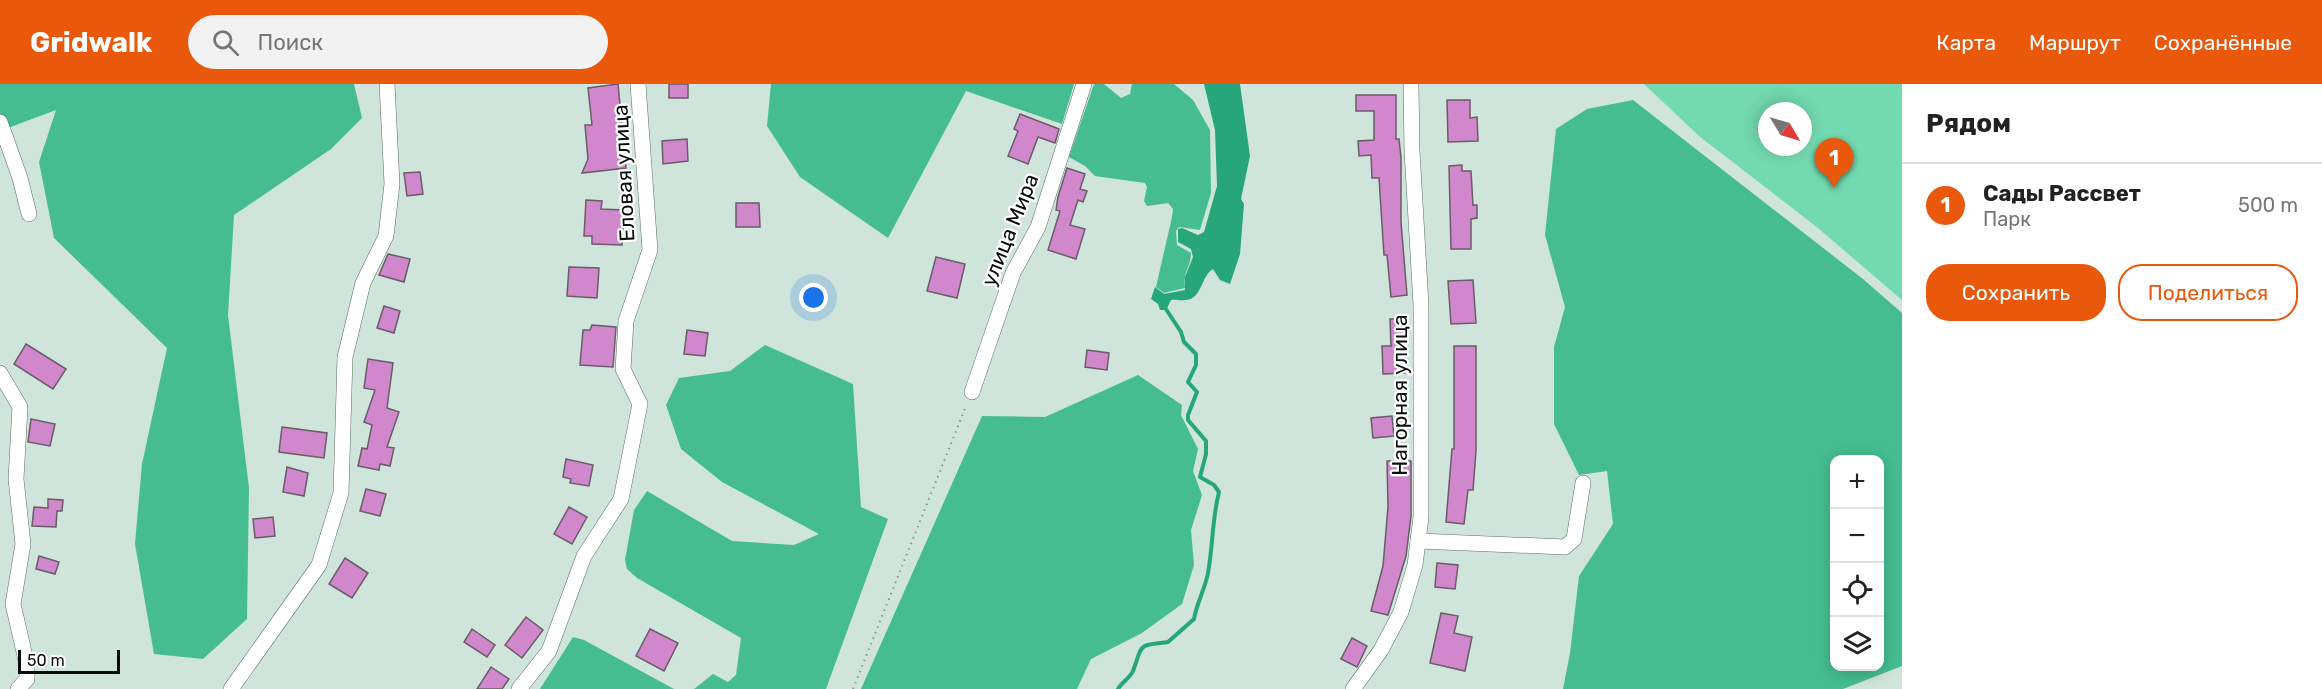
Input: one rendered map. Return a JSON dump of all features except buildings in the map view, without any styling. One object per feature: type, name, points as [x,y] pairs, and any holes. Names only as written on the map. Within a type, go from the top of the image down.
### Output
[{"type":"street","points":[[231,689],[319,565],[341,493],[345,357],[363,283],[386,236],[392,184],[387,84]]},
{"type":"street","name":"Еловая улица","points":[[519,689],[549,651],[584,556],[621,499],[640,404],[623,369],[626,321],[650,250],[638,84]]},
{"type":"street","name":"улица Мира","points":[[972,392],[1013,273],[1038,226],[1084,84]]},
{"type":"street","name":"Нагорная улица","points":[[1353,689],[1381,650],[1401,612],[1415,565],[1418,541],[1421,489],[1421,305],[1412,151],[1411,84]]},
{"type":"street","points":[[0,122],[20,178],[29,214]]},
{"type":"street","points":[[0,372],[20,407],[16,479],[23,544],[13,604],[27,664],[27,679],[18,689]]},
{"type":"street","points":[[1418,541],[1565,547],[1574,539],[1583,483]]},
{"type":"path","points":[[853,689],[972,392]]},
{"type":"shaded area","points":[[0,84],[354,84],[362,118],[331,149],[234,215],[228,315],[249,488],[247,619],[203,659],[154,654],[135,544],[142,464],[167,348],[54,238],[39,162],[56,110],[0,131]]},
{"type":"shaded area","points":[[771,84],[1074,84],[1062,124],[966,91],[888,238],[800,177],[767,126]]},
{"type":"shaded area","points":[[1094,84],[1104,84],[1121,98],[1130,94],[1132,84],[1174,84],[1193,100],[1210,130],[1211,193],[1200,230],[1179,227],[1176,231],[1177,245],[1191,253],[1185,277],[1185,288],[1164,293],[1156,287],[1172,217],[1173,209],[1168,203],[1147,206],[1144,201],[1147,187],[1145,183],[1095,176],[1085,166],[1069,157]]},
{"type":"shaded area","points":[[1204,84],[1240,84],[1250,156],[1241,199],[1244,204],[1240,254],[1230,284],[1220,280],[1213,269],[1195,296],[1186,300],[1171,300],[1166,310],[1160,310],[1158,304],[1151,299],[1155,287],[1164,294],[1185,290],[1185,277],[1193,257],[1191,249],[1178,242],[1178,229],[1182,228],[1198,235],[1204,232],[1217,186],[1215,130]]},
{"type":"shaded area","points":[[1644,84],[1902,84],[1902,300],[1818,228],[1699,136]]},
{"type":"shaded area","points":[[1633,100],[1863,279],[1902,313],[1902,666],[1843,689],[1563,689],[1570,653],[1579,576],[1613,524],[1607,471],[1579,475],[1554,424],[1554,347],[1565,307],[1545,235],[1556,129],[1587,109]]},
{"type":"shaded area","points":[[765,345],[853,384],[861,507],[888,519],[826,689],[694,689],[713,674],[728,682],[736,675],[741,638],[637,578],[627,569],[625,560],[634,510],[647,491],[732,541],[794,545],[819,534],[722,482],[681,449],[666,405],[679,378],[730,371]]},
{"type":"shaded area","points":[[1138,375],[1182,405],[1181,415],[1198,449],[1193,471],[1202,495],[1191,530],[1194,565],[1182,604],[1142,633],[1091,659],[1077,689],[861,689],[982,416],[1045,417]]},
{"type":"shaded area","points":[[573,637],[584,640],[674,689],[540,689]]},
{"type":"waterway","points":[[1118,689],[1132,673],[1140,651],[1146,645],[1168,642],[1194,619],[1208,573],[1219,492],[1214,485],[1200,477],[1206,454],[1206,441],[1188,420],[1197,392],[1188,382],[1196,365],[1196,354],[1184,342],[1181,332],[1164,306]]},
{"type":"place","name":"Сады Рассвет","points":[[1834,188]]}]
